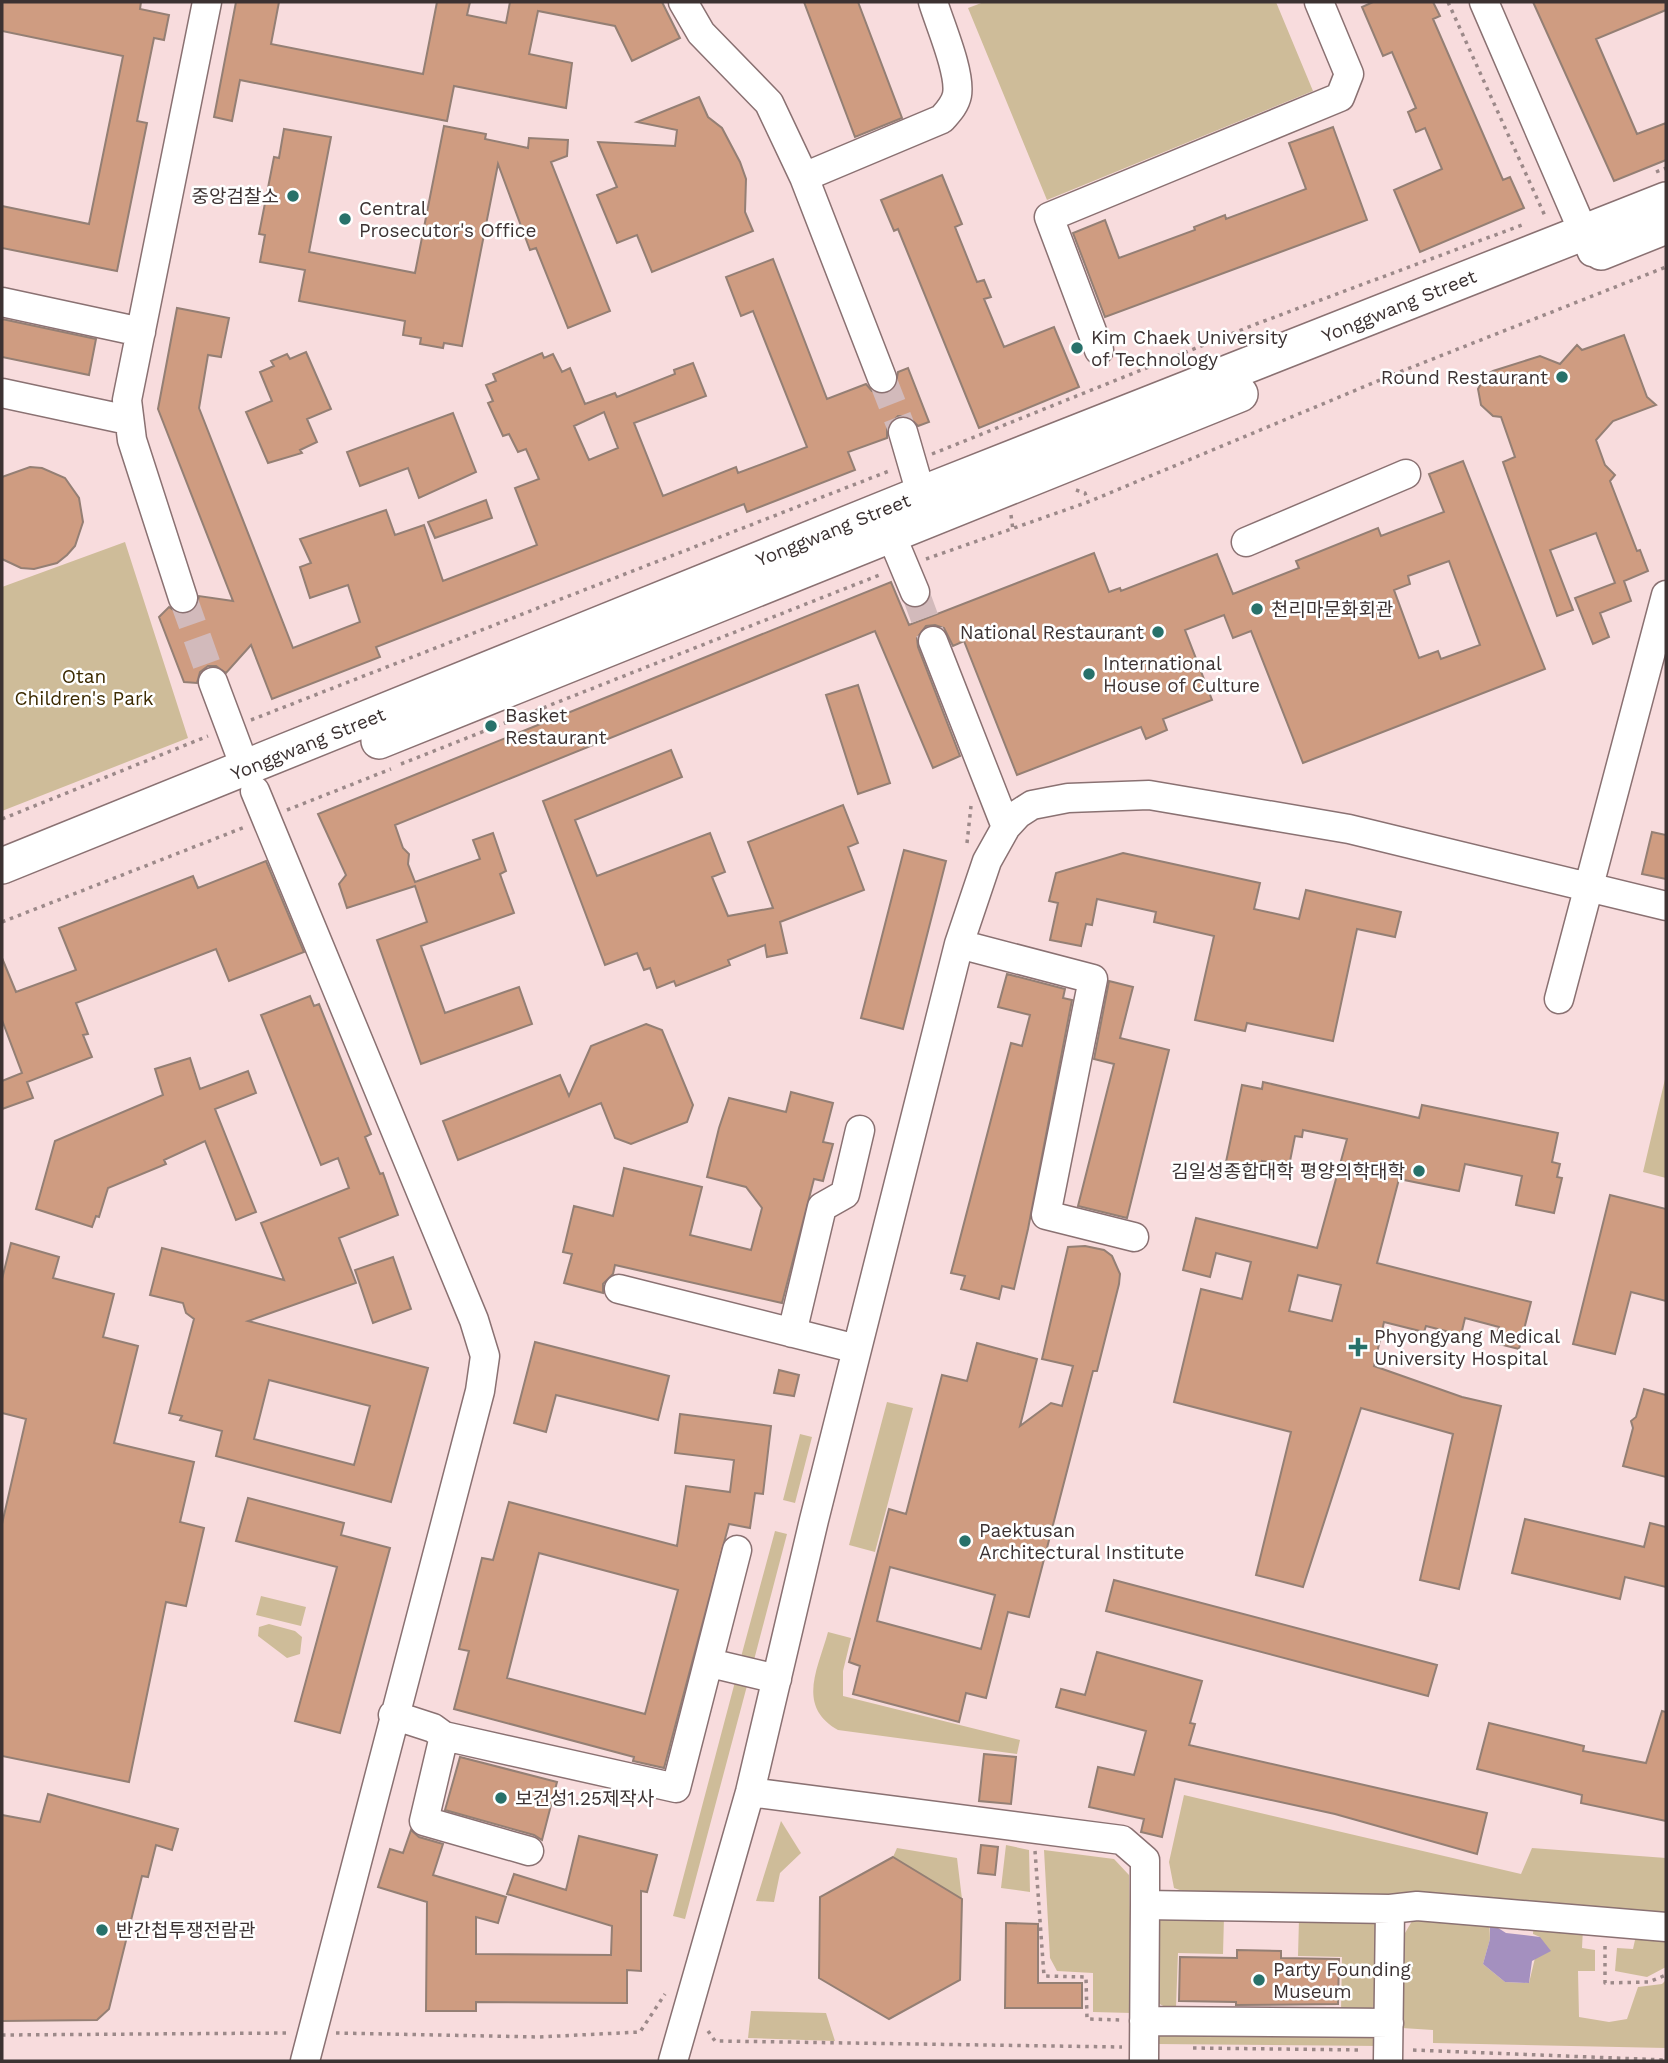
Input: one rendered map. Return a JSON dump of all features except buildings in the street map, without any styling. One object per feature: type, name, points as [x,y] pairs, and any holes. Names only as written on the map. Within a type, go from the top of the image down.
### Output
[{"type":"main road","name":"Yonggwang Street","points":[[2,890],[255,793],[905,565],[1279,378],[1583,231],[1660,186]]},
{"type":"main road","name":"Yonggwang Street","points":[[2,866],[255,793],[917,478],[1583,231],[1666,226]]},
{"type":"street","points":[[183,598],[128,420],[127,400],[207,2]]},
{"type":"street","points":[[683,2],[701,33],[769,103],[804,177],[882,378]]},
{"type":"street","points":[[804,177],[942,119],[951,109],[957,94],[954,74],[933,2]]},
{"type":"street","points":[[1099,350],[1049,217],[1339,97],[1349,74],[1319,2]]},
{"type":"street","points":[[1484,2],[1583,231]]},
{"type":"street","points":[[2,302],[141,332]]},
{"type":"street","points":[[2,393],[128,420]]},
{"type":"street","points":[[903,432],[917,478]]},
{"type":"street","points":[[1246,542],[1406,474]]},
{"type":"street","points":[[1559,999],[1666,595]]},
{"type":"street","points":[[933,641],[1006,827]]},
{"type":"street","points":[[213,682],[255,793],[474,1320],[485,1356],[480,1391],[393,1715],[305,2061]]},
{"type":"street","points":[[673,2061],[750,1792],[857,1349],[959,944],[987,861],[1006,827],[1025,809],[1051,800],[1149,795],[1349,829],[1587,889],[1666,906]]},
{"type":"street","points":[[959,944],[1093,979],[1046,1215],[1134,1237]]},
{"type":"street","points":[[792,1333],[822,1207],[845,1194],[860,1130]]},
{"type":"street","points":[[619,1289],[857,1349]]},
{"type":"street","points":[[393,1715],[433,1728],[444,1736],[676,1788],[737,1550]]},
{"type":"street","points":[[710,1663],[777,1679]]},
{"type":"street","points":[[444,1736],[424,1821],[529,1851]]},
{"type":"street","points":[[750,1792],[1122,1840],[1145,1860],[1143,2061]]},
{"type":"street","points":[[1145,1905],[1390,1909],[1417,1906],[1666,1927]]},
{"type":"street","points":[[1388,2061],[1390,1909]]},
{"type":"street","points":[[1144,2021],[1389,2023]]},
{"type":"path","points":[[1448,2],[1545,216],[1583,231]]},
{"type":"path","points":[[1660,186],[1666,168]]},
{"type":"path","points":[[2,819],[229,728],[917,478],[1255,324],[1532,221]]},
{"type":"path","points":[[2,922],[255,793],[905,565],[1013,530],[1666,267]]},
{"type":"path","points":[[1077,489],[1085,493],[1088,502]]},
{"type":"path","points":[[1011,513],[1013,530]]},
{"type":"path","points":[[965,855],[971,804]]},
{"type":"path","points":[[1033,1828],[1044,1976],[1086,1978],[1087,2019],[1144,2021]]},
{"type":"path","points":[[1605,1949],[1605,1983],[1649,1982],[1666,1975]]},
{"type":"path","points":[[640,2032],[671,1984]]},
{"type":"green space","points":[[984,2],[1276,2],[1313,91],[1047,200],[968,8]]},
{"type":"green space","name":"Otan Children's Park","points":[[125,542],[188,738],[2,811],[2,587]]},
{"type":"green space","points":[[1666,1075],[1666,1178],[1643,1172]]},
{"type":"green space","points":[[887,1402],[913,1408],[875,1552],[849,1545]]},
{"type":"green space","points":[[800,1434],[812,1437],[795,1503],[783,1500]]},
{"type":"green space","points":[[775,1531],[787,1534],[754,1660],[741,1657]]},
{"type":"green space","points":[[261,1596],[306,1607],[301,1626],[256,1615]]},
{"type":"green space","points":[[269,1624],[295,1631],[302,1637],[300,1654],[287,1658],[258,1636],[259,1627]]},
{"type":"green space","points":[[828,1632],[851,1638],[843,1671],[843,1696],[1020,1740],[1017,1754],[838,1730],[817,1710],[814,1698],[816,1673]]},
{"type":"green space","points":[[736,1678],[748,1682],[685,1919],[673,1916]]},
{"type":"green space","points":[[1184,1795],[1521,1874],[1532,1848],[1666,1858],[1666,1918],[1194,1895],[1174,1888],[1169,1862]]},
{"type":"green space","points":[[781,1821],[801,1853],[780,1873],[774,1902],[756,1901]]},
{"type":"green space","points":[[1006,1845],[1029,1850],[1030,1892],[1001,1888]]},
{"type":"green space","points":[[897,1848],[957,1858],[962,1899],[893,1857]]},
{"type":"green space","points":[[1044,1850],[1114,1859],[1129,1875],[1132,2013],[1093,2012],[1093,1973],[1057,1971],[1050,1958]]},
{"type":"green space","points":[[1489,1914],[1490,1939],[1483,1964],[1505,1982],[1529,1983],[1540,1937],[1533,1934],[1534,1918],[1583,1928],[1582,1948],[1595,1950],[1595,1971],[1578,1971],[1579,2017],[1609,2022],[1627,2019],[1638,1987],[1662,1984],[1666,1980],[1666,2048],[1433,2043],[1433,2030],[1402,2028],[1405,1933],[1415,1916]]},
{"type":"green space","points":[[1155,1916],[1224,1917],[1223,1954],[1178,1953],[1176,2007],[1167,2008],[1156,2002]]},
{"type":"green space","points":[[1299,1919],[1381,1920],[1377,2006],[1365,2010],[1341,2010],[1342,1957],[1298,1956]]},
{"type":"green space","points":[[1637,1931],[1666,1934],[1666,1967],[1647,1977],[1615,1971],[1617,1948],[1633,1949]]},
{"type":"green space","points":[[751,2011],[826,2013],[835,2041],[748,2038]]},
{"type":"green space","points":[[1155,2033],[1379,2036],[1379,2046],[1156,2044]]},
{"type":"shaded area","points":[[1495,1926],[1506,1933],[1540,1937],[1551,1951],[1532,1961],[1529,1983],[1505,1982],[1483,1964],[1490,1939],[1490,1927]]},
{"type":"tunnel","points":[[882,378],[903,432]]},
{"type":"tunnel","points":[[915,592],[933,641]]},
{"type":"tunnel","points":[[183,598],[213,682]]},
{"type":"place","name":"중앙검찰소","points":[[293,196]]},
{"type":"place","name":"Central Prosecutor's Office","points":[[345,219]]},
{"type":"place","name":"Kim Chaek University of Technology","points":[[1077,348]]},
{"type":"place","name":"Round Restaurant","points":[[1562,377]]},
{"type":"place","name":"천리마문화회관","points":[[1257,609]]},
{"type":"place","name":"National Restaurant","points":[[1158,632]]},
{"type":"place","name":"International House of Culture","points":[[1089,674]]},
{"type":"place","name":"Basket Restaurant","points":[[491,726]]},
{"type":"place","name":"김일성종합대학 평양의학대학","points":[[1419,1171]]},
{"type":"place","name":"Phyongyang Medical University Hospital","points":[[1358,1347]]},
{"type":"place","name":"Paektusan Architectural Institute","points":[[965,1541]]},
{"type":"place","name":"보건성1.25제작사","points":[[501,1798]]},
{"type":"place","name":"반간첩투쟁전람관","points":[[102,1930]]},
{"type":"place","name":"Party Founding Museum","points":[[1259,1980]]}]
